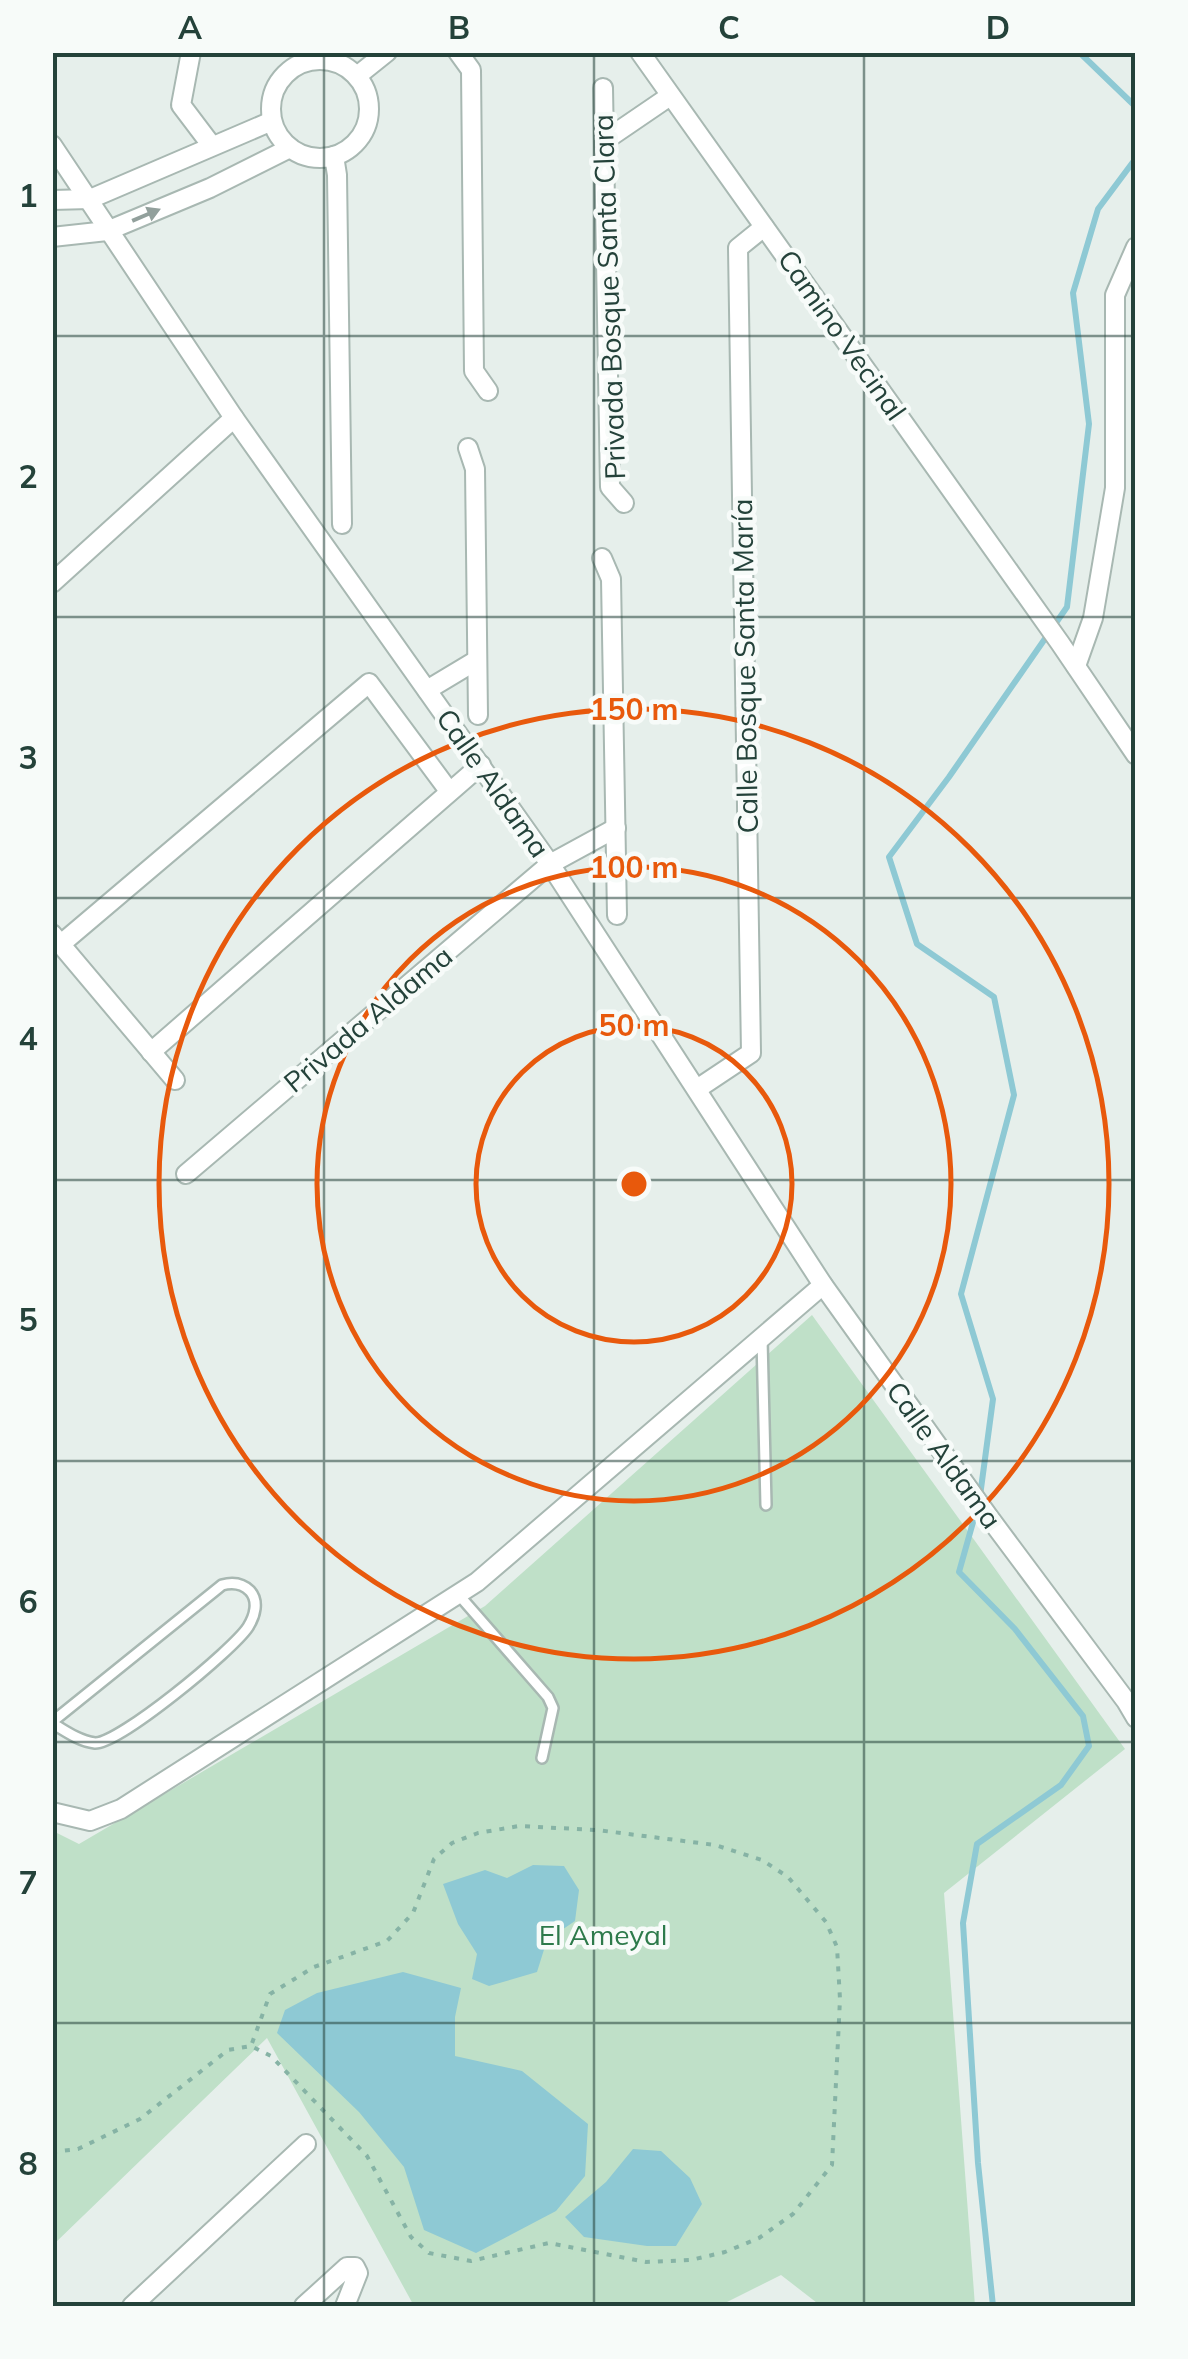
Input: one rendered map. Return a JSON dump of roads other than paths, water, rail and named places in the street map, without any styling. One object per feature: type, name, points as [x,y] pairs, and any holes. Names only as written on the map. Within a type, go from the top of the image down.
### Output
[{"type":"street","points":[[191,52],[181,104],[212,146]]},
{"type":"street","points":[[357,76],[387,52]]},
{"type":"street","points":[[458,52],[471,70],[474,372],[488,392]]},
{"type":"street","name":"Camino Vecinal","points":[[640,52],[1076,666]]},
{"type":"street","points":[[327,56],[357,76],[366,93],[369,112],[364,132],[351,147],[334,156],[311,157],[290,148],[279,136],[272,121],[274,90],[295,66],[327,56]]},
{"type":"street","name":"Privada Bosque Santa Clara","points":[[603,88],[610,487],[624,503]]},
{"type":"street","points":[[604,141],[670,96]]},
{"type":"street","points":[[52,200],[90,198],[272,121]]},
{"type":"street","name":"Calle Aldama","points":[[52,145],[90,198],[229,424],[427,690],[474,771],[550,864],[823,1284],[1136,1718]]},
{"type":"street","points":[[52,237],[107,231],[210,188],[290,148]]},
{"type":"street","points":[[334,156],[342,524]]},
{"type":"street","name":"Calle Bosque Santa María","points":[[697,1089],[751,1053],[738,248],[764,226]]},
{"type":"street","points":[[1136,247],[1115,295],[1115,488],[1093,618],[1076,666],[1136,755]]},
{"type":"street","points":[[52,583],[229,424]]},
{"type":"street","points":[[468,448],[475,468],[478,716]]},
{"type":"street","points":[[602,558],[611,579],[617,914]]},
{"type":"street","points":[[427,690],[477,660]]},
{"type":"street","points":[[175,1080],[57,939],[369,683],[449,791]]},
{"type":"street","points":[[151,1052],[474,771]]},
{"type":"street","name":"Privada Aldama","points":[[186,1174],[550,864],[616,828]]},
{"type":"street","points":[[52,1812],[90,1822],[121,1809],[477,1582],[823,1284]]},
{"type":"street","points":[[132,2306],[306,2144]]},
{"type":"street","points":[[304,2306],[347,2267],[355,2267],[358,2274],[345,2306]]},
{"type":"lane","points":[[762,1336],[766,1506]]},
{"type":"lane","points":[[232,1582],[245,1586],[255,1597],[256,1608],[249,1626],[218,1659],[120,1734],[94,1742],[77,1738],[52,1723],[222,1585],[232,1582]]},
{"type":"lane","points":[[458,1594],[548,1696],[553,1708],[542,1758]]},
{"type":"water","points":[[533,1865],[564,1866],[579,1890],[575,1921],[547,1940],[537,1972],[489,1986],[472,1979],[477,1954],[458,1924],[443,1884],[485,1870],[507,1878]]},
{"type":"water","points":[[403,1972],[461,1988],[455,2017],[455,2056],[522,2071],[588,2124],[585,2176],[556,2211],[476,2253],[424,2230],[404,2167],[359,2112],[277,2033],[285,2010],[317,1993]]},
{"type":"water","points":[[633,2149],[661,2151],[690,2178],[702,2204],[676,2246],[584,2237],[565,2217],[606,2182]]},
{"type":"waterway","points":[[1079,52],[1136,107]]},
{"type":"waterway","points":[[980,1496],[993,1399],[961,1294],[1014,1095],[994,997],[917,944],[889,857],[1067,607],[1089,424],[1073,293],[1098,209],[1136,158]]},
{"type":"waterway","points":[[977,1508],[959,1572],[1015,1629],[1083,1716],[1089,1746],[1061,1785],[977,1844],[963,1923],[978,2163],[993,2306]]},
{"type":"park label","name":"El Ameyal","points":[[603,1935]]}]
